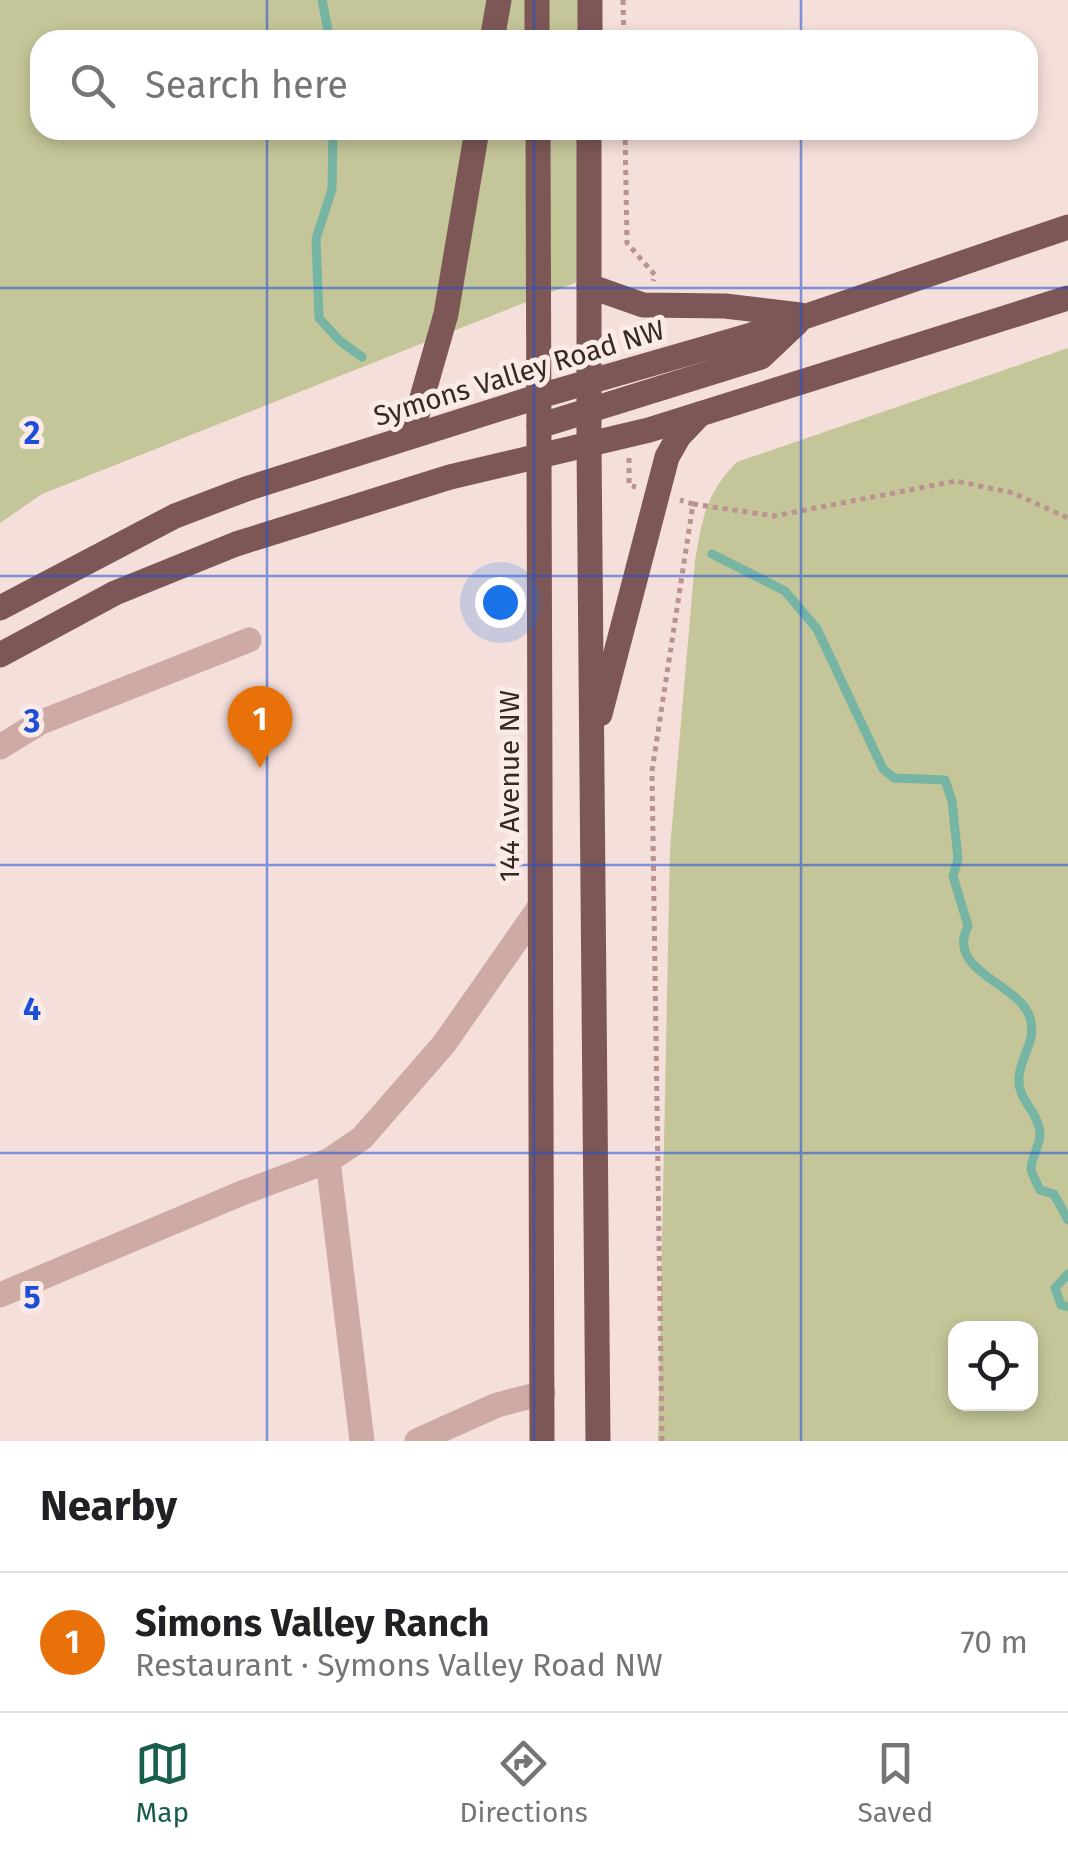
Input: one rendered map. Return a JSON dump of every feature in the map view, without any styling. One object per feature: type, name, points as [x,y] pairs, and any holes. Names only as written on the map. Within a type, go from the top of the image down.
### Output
[{"type":"main road","points":[[494,30],[498,0]]},
{"type":"main road","points":[[536,0],[537,30]]},
{"type":"main road","points":[[590,0],[590,30]]},
{"type":"main road","points":[[411,436],[446,314],[475,140]]},
{"type":"main road","name":"144 Avenue NW","points":[[538,140],[542,1441]]},
{"type":"main road","points":[[589,140],[598,1441]]},
{"type":"main road","name":"Symons Valley Road NW","points":[[0,608],[174,516],[246,489],[805,316],[1068,226]]},
{"type":"main road","points":[[589,286],[643,305],[725,306],[805,316]]},
{"type":"main road","points":[[0,655],[115,593],[236,544],[450,476],[630,435],[1068,298]]},
{"type":"main road","points":[[539,426],[761,357],[805,316]]},
{"type":"main road","points":[[592,743],[667,458],[679,436],[700,414]]},
{"type":"lane","points":[[0,746],[39,723],[249,640]]},
{"type":"lane","points":[[0,1296],[242,1192],[328,1160],[362,1138],[444,1044],[539,908]]},
{"type":"lane","points":[[328,1160],[362,1441]]},
{"type":"lane","points":[[416,1441],[497,1405],[543,1393]]},
{"type":"path","points":[[623,0],[624,30]]},
{"type":"path","points":[[625,140],[627,243],[655,276],[643,305]]},
{"type":"path","points":[[630,435],[629,485],[694,504],[774,516],[956,481],[1013,493],[1068,518]]},
{"type":"path","points":[[662,1441],[652,771],[694,504]]},
{"type":"green space","points":[[0,0],[580,0],[581,30],[30,30],[30,140],[586,140],[592,276],[42,494],[0,523]]},
{"type":"green space","points":[[1068,348],[1068,1441],[658,1441],[670,849],[695,561],[703,519],[737,462]]},
{"type":"waterway","points":[[322,0],[328,30]]},
{"type":"waterway","points":[[333,140],[332,189],[316,239],[319,318],[362,357]]},
{"type":"waterway","points":[[712,554],[785,591],[817,629],[883,769],[894,778],[945,780],[952,801],[958,859],[953,876],[968,926],[966,955],[1012,995],[1030,1018],[1032,1034],[1019,1085],[1040,1132],[1031,1169],[1040,1190],[1054,1194],[1068,1220]]},
{"type":"waterway","points":[[1068,1274],[1055,1288],[1061,1305],[1068,1307]]},
{"type":"place","name":"Simons Valley Ranch","points":[[260,768]]}]
